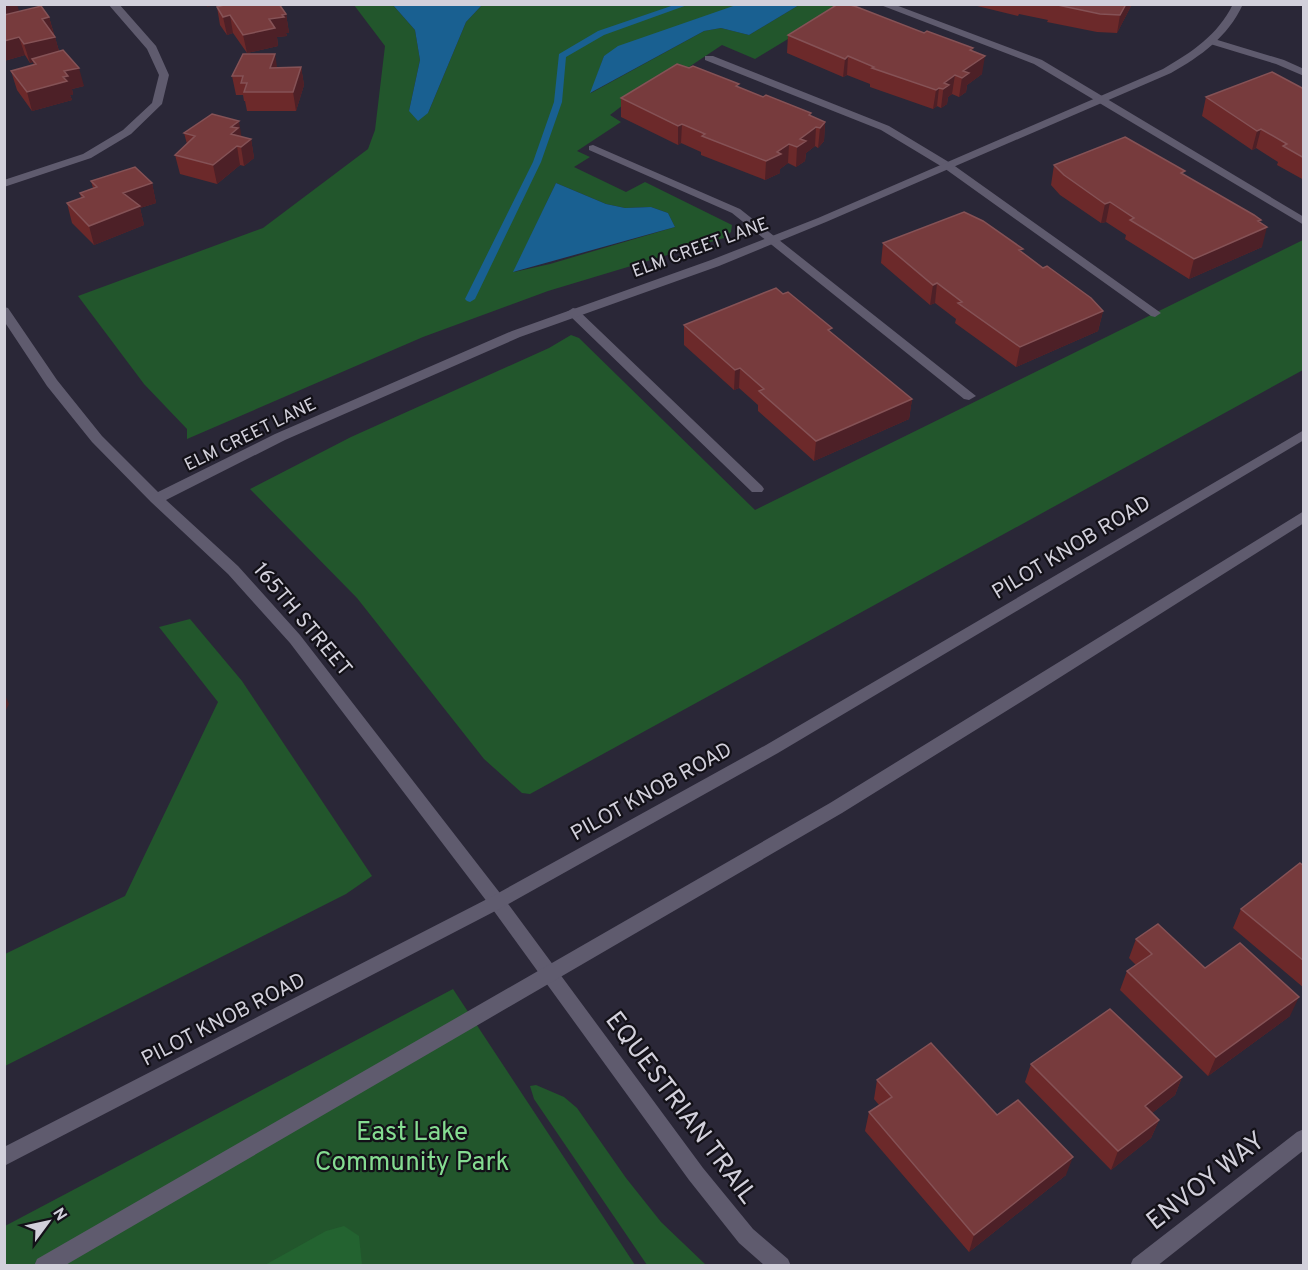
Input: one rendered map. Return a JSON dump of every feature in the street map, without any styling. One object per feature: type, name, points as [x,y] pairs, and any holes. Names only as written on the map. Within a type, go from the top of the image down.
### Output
[{"type":"street","points":[[4,184],[87,156],[127,132],[157,104],[164,75],[153,48],[113,4]]},
{"type":"street","points":[[884,4],[1038,62],[1304,222]]},
{"type":"street","name":"ELM CREET LANE","points":[[156,499],[280,437],[516,334],[715,263],[772,240],[1167,71],[1196,55],[1211,41],[1224,28],[1238,4]]},
{"type":"street","points":[[1211,41],[1280,62],[1304,73]]},
{"type":"street","points":[[709,58],[885,128],[948,166],[1155,313]]},
{"type":"street","points":[[593,148],[736,211],[969,396]]},
{"type":"street","name":"165TH STREET","points":[[4,310],[52,383],[97,439],[156,499],[232,570],[295,639],[497,902],[548,974]]},
{"type":"street","points":[[573,312],[757,489]]},
{"type":"street","name":"PILOT KNOB ROAD","points":[[4,1157],[497,902],[782,743],[1304,434]]},
{"type":"street","points":[[44,1266],[836,808],[1045,680],[1304,516]]},
{"type":"street","name":"EQUESTRIAN TRAIL","points":[[548,974],[723,1209],[746,1236],[781,1266]]},
{"type":"street","name":"ENVOY WAY","points":[[1140,1266],[1304,1138]]},
{"type":"green space","points":[[354,5],[393,5],[415,30],[420,60],[409,111],[428,113],[466,22],[482,5],[739,5],[604,56],[591,93],[704,31],[721,28],[749,35],[799,5],[844,5],[755,59],[722,45],[677,75],[644,89],[610,115],[621,122],[577,151],[590,157],[574,167],[626,192],[645,182],[732,225],[731,232],[724,238],[548,291],[423,337],[187,439],[187,429],[144,384],[78,296],[263,228],[368,149],[375,130],[385,46]],"holes":[[[556,183],[606,204],[625,208],[651,207],[668,213],[675,227],[550,264],[514,272]]]},
{"type":"green space","points":[[1303,240],[1303,370],[530,794],[522,793],[484,759],[357,598],[250,489],[351,437],[549,348],[571,335],[579,338],[755,510]]},
{"type":"green space","points":[[190,619],[242,681],[372,876],[346,894],[5,1066],[5,954],[125,896],[218,702],[159,627]]},
{"type":"green space","name":"East Lake Community Park","points":[[453,989],[635,1265],[5,1266],[5,1226]]},
{"type":"green space","points":[[536,1085],[564,1097],[577,1108],[626,1178],[661,1222],[706,1265],[647,1265],[534,1099],[530,1086]]},
{"type":"green space","points":[[344,1226],[359,1236],[362,1265],[265,1265],[326,1231]]},
{"type":"water","points":[[739,4],[799,5],[749,35],[721,28],[704,31],[590,93],[604,56],[618,46]]},
{"type":"water","points":[[393,5],[482,5],[466,22],[428,113],[418,121],[409,111],[420,60],[415,30]]},
{"type":"water","points":[[556,183],[606,204],[625,208],[651,207],[668,213],[675,227],[513,272]]},
{"type":"building","points":[[227,4],[279,4],[286,14],[282,15],[284,17],[269,19],[275,28],[243,35],[230,15],[223,17],[217,7]]},
{"type":"building","points":[[838,4],[857,7],[924,33],[927,31],[973,48],[970,50],[985,56],[963,71],[969,73],[962,78],[955,75],[944,83],[949,85],[936,90],[872,68],[874,67],[848,56],[845,59],[788,35]]},
{"type":"building","points":[[1053,4],[1126,4],[1120,15],[1100,14]]},
{"type":"building","points":[[41,6],[49,17],[42,19],[55,37],[24,44],[19,37],[4,41],[4,15]]},
{"type":"building","points":[[63,50],[79,68],[64,71],[68,76],[63,77],[67,81],[27,92],[11,71],[36,64],[32,59]]},
{"type":"building","points":[[243,54],[275,54],[270,68],[301,67],[293,92],[244,92],[247,83],[241,83],[243,76],[232,76]]},
{"type":"building","points":[[677,64],[689,68],[693,66],[739,84],[736,86],[811,113],[809,115],[825,122],[820,128],[816,127],[800,139],[806,141],[797,147],[789,144],[777,152],[781,154],[766,161],[702,136],[705,134],[682,124],[678,126],[621,98]]},
{"type":"building","points":[[1272,72],[1304,89],[1304,158],[1283,146],[1287,144],[1261,129],[1257,131],[1206,97]]},
{"type":"building","points":[[212,114],[239,121],[231,127],[238,128],[231,134],[251,139],[241,147],[237,146],[213,165],[175,155],[195,136],[184,133]]},
{"type":"building","points":[[1125,137],[1185,171],[1181,173],[1254,215],[1267,227],[1194,259],[1130,220],[1134,218],[1110,202],[1105,204],[1064,175],[1054,165]]},
{"type":"building","points":[[135,167],[152,183],[123,193],[140,206],[89,226],[67,203],[84,197],[80,193],[97,187],[91,181]]},
{"type":"building","points":[[964,212],[983,221],[1023,249],[1019,250],[1043,268],[1047,266],[1091,298],[1103,311],[1020,347],[958,303],[962,302],[937,283],[933,285],[883,243]]},
{"type":"building","points":[[776,288],[783,294],[788,292],[832,328],[828,330],[912,399],[816,441],[759,391],[764,389],[740,368],[735,370],[684,325]]},
{"type":"building","points":[[1300,863],[1304,866],[1304,961],[1241,909]]},
{"type":"building","points":[[1158,924],[1205,968],[1240,943],[1299,997],[1216,1057],[1127,971],[1152,954],[1136,939]]},
{"type":"building","points":[[1110,1009],[1182,1077],[1145,1106],[1159,1120],[1118,1151],[1031,1064]]},
{"type":"building","points":[[931,1043],[997,1115],[1018,1100],[1073,1157],[974,1235],[869,1112],[892,1097],[877,1080]]},
{"type":"waterway","points":[[470,299],[537,162],[558,102],[562,56],[601,33],[686,4]]}]
